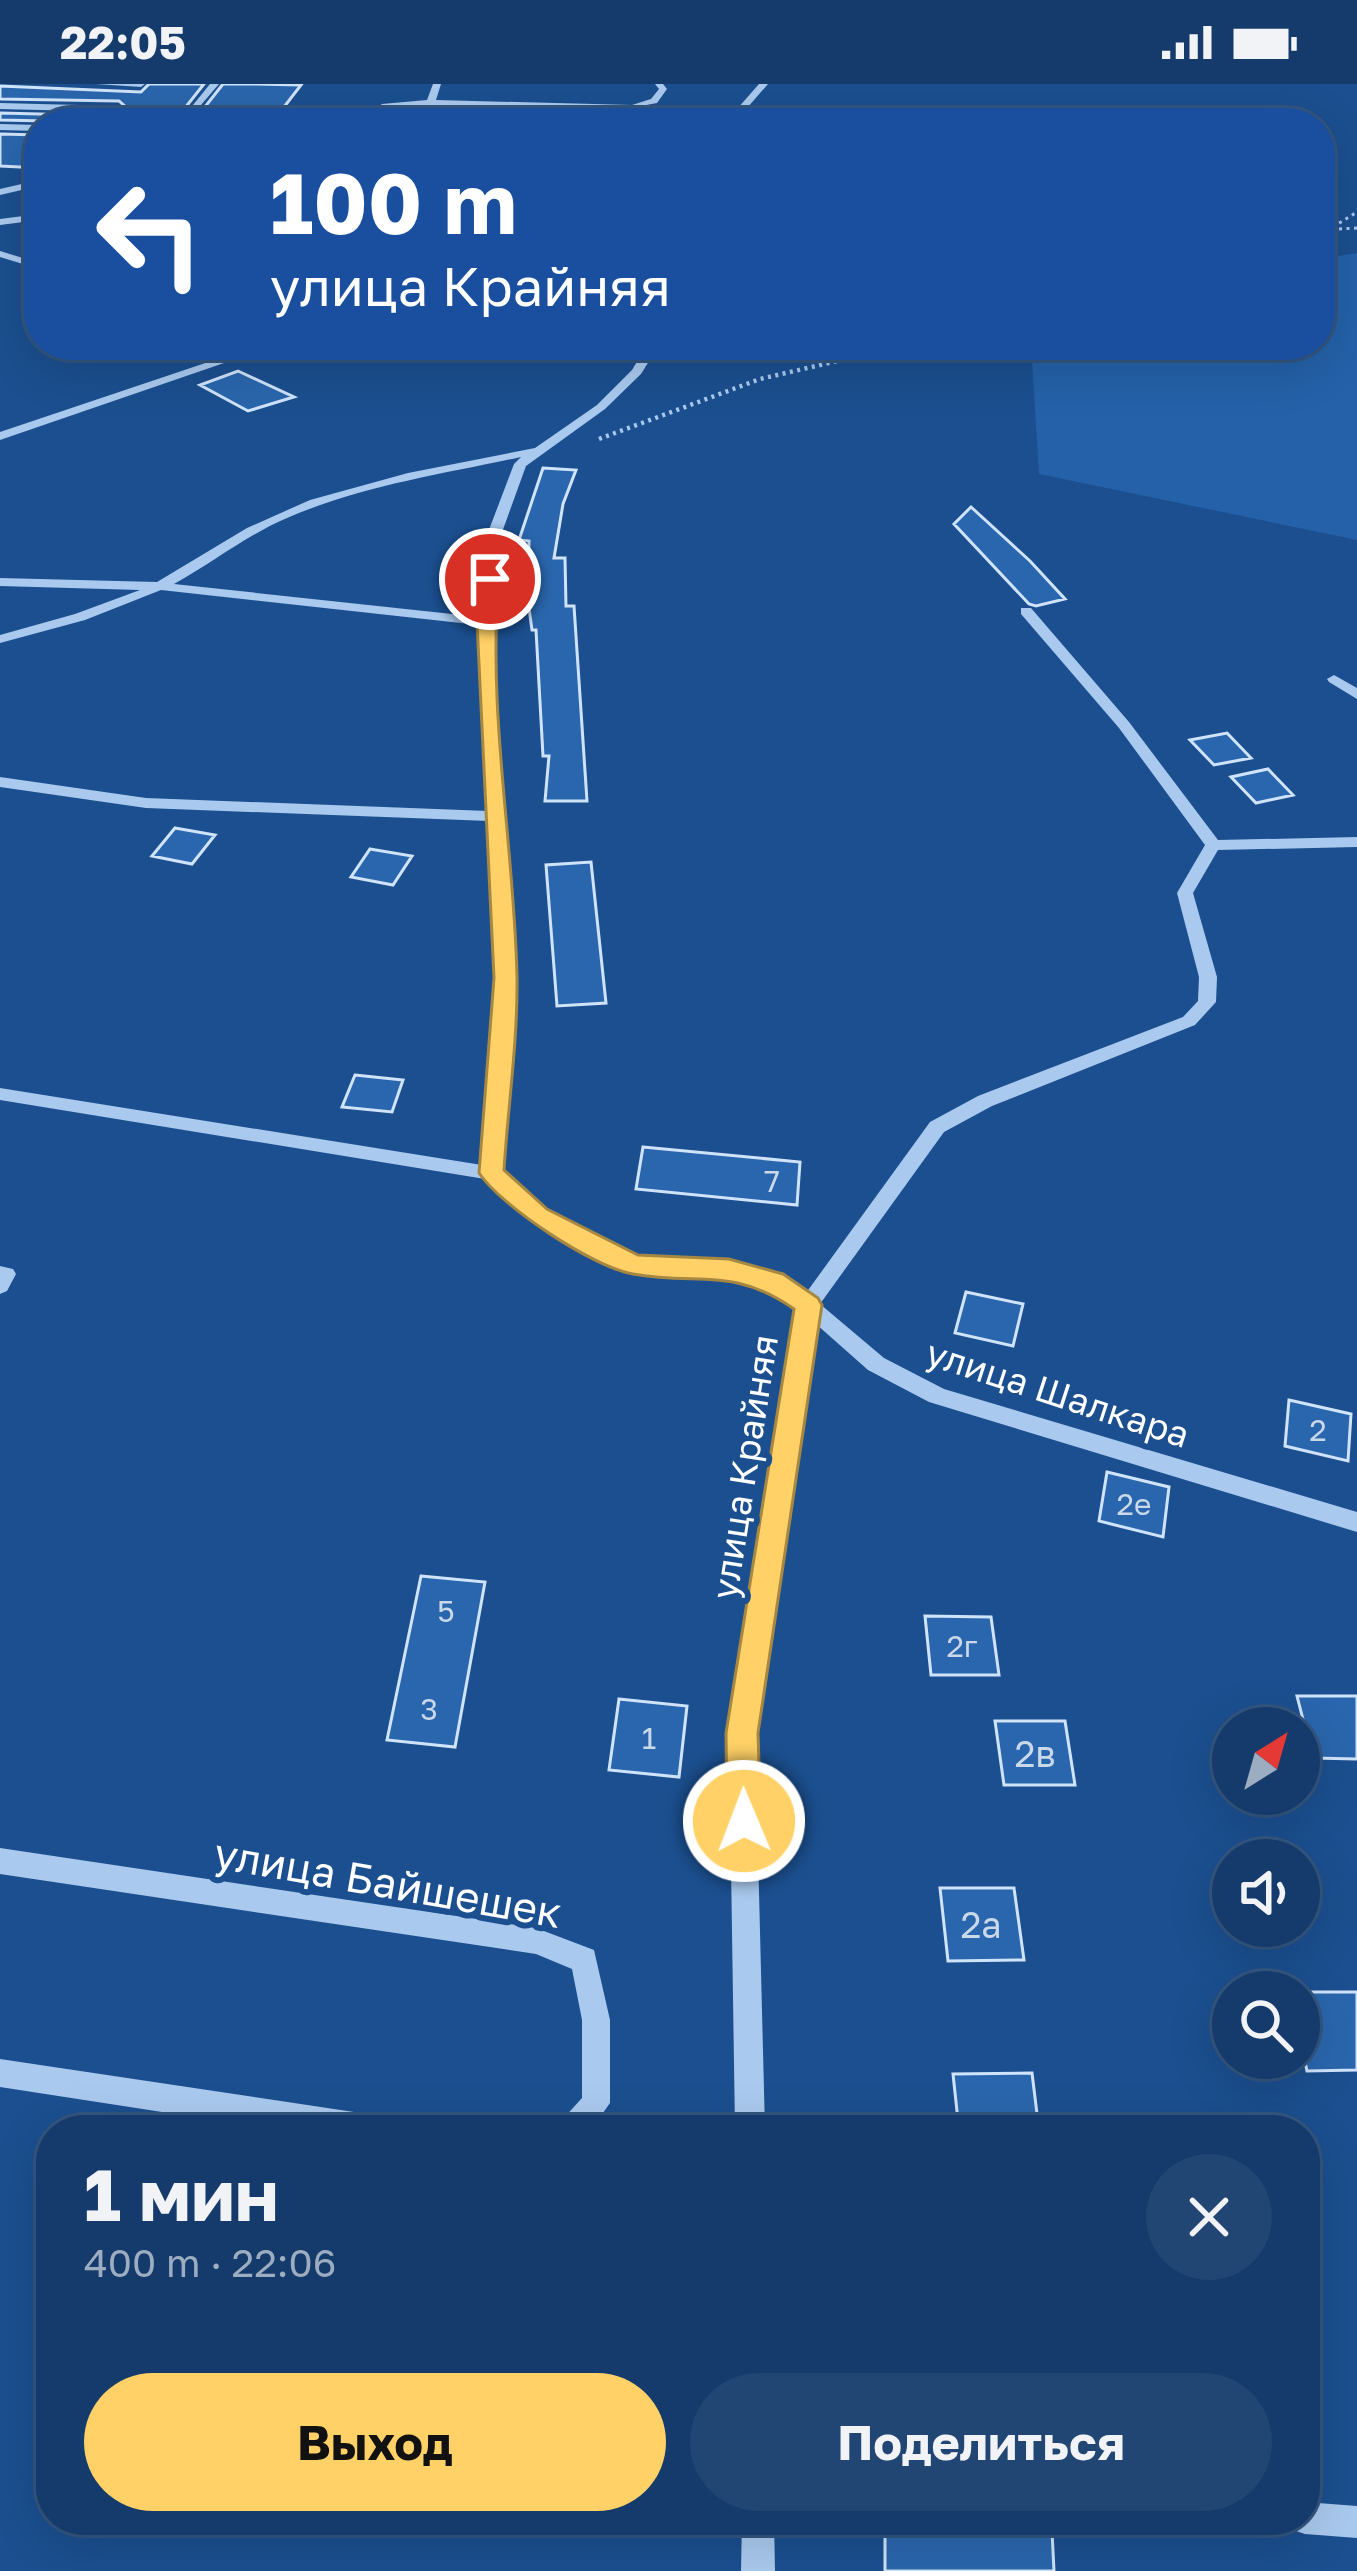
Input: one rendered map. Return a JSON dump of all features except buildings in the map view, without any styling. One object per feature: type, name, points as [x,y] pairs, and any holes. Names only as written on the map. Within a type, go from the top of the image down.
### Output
[{"type":"street","points":[[100,84],[141,84]]},
{"type":"street","points":[[193,108],[214,84]]},
{"type":"street","points":[[424,108],[437,84]]},
{"type":"street","points":[[623,106],[654,101],[663,88],[659,84]]},
{"type":"street","points":[[743,108],[764,84]]},
{"type":"street","points":[[382,108],[430,103],[637,108]]},
{"type":"street","points":[[0,106],[79,108]]},
{"type":"street","points":[[0,436],[225,360]]},
{"type":"street","points":[[0,1094],[491,1173],[506,978],[486,622],[494,535],[520,464],[601,407],[644,360]]},
{"type":"street","points":[[0,639],[60,624],[159,586],[223,545],[287,513],[398,480],[541,449]]},
{"type":"street","points":[[0,581],[159,586],[486,622]]},
{"type":"street","points":[[1026,611],[1124,725],[1213,845]]},
{"type":"street","points":[[1334,679],[1357,695]]},
{"type":"street","points":[[0,782],[146,803],[494,816]]},
{"type":"street","points":[[1213,845],[1357,842]]},
{"type":"street","points":[[808,1305],[937,1126],[985,1101],[1189,1021],[1207,1002],[1208,977],[1185,893],[1213,845]]},
{"type":"street","name":"улица Крайняя","points":[[491,1173],[538,1215],[634,1264],[729,1269],[773,1281],[808,1305],[742,1733],[750,2115]]},
{"type":"street","points":[[0,1274],[6,1274],[0,1286]]},
{"type":"street","name":"улица Шалкара","points":[[808,1305],[876,1364],[937,1396],[1357,1522]]},
{"type":"street","name":"улица Байшешек","points":[[0,1861],[536,1940],[584,1960],[596,2020],[596,2103],[585,2115]]},
{"type":"street","points":[[0,2073],[276,2115]]},
{"type":"street","points":[[1320,2519],[1357,2522]]},
{"type":"street","points":[[758,2535],[758,2571]]},
{"type":"path","points":[[1336,230],[1357,212]]},
{"type":"path","points":[[1336,230],[1357,228]]},
{"type":"path","points":[[583,444],[760,379],[842,360]]},
{"type":"shaded area","points":[[1357,253],[1357,540],[1039,474],[1032,360],[1335,360],[1335,257]]},
{"type":"route","points":[[490,579],[486,622],[490,739],[506,978],[491,1173],[538,1215],[634,1264],[729,1269],[773,1281],[808,1305],[742,1733],[744,1821]]}]
